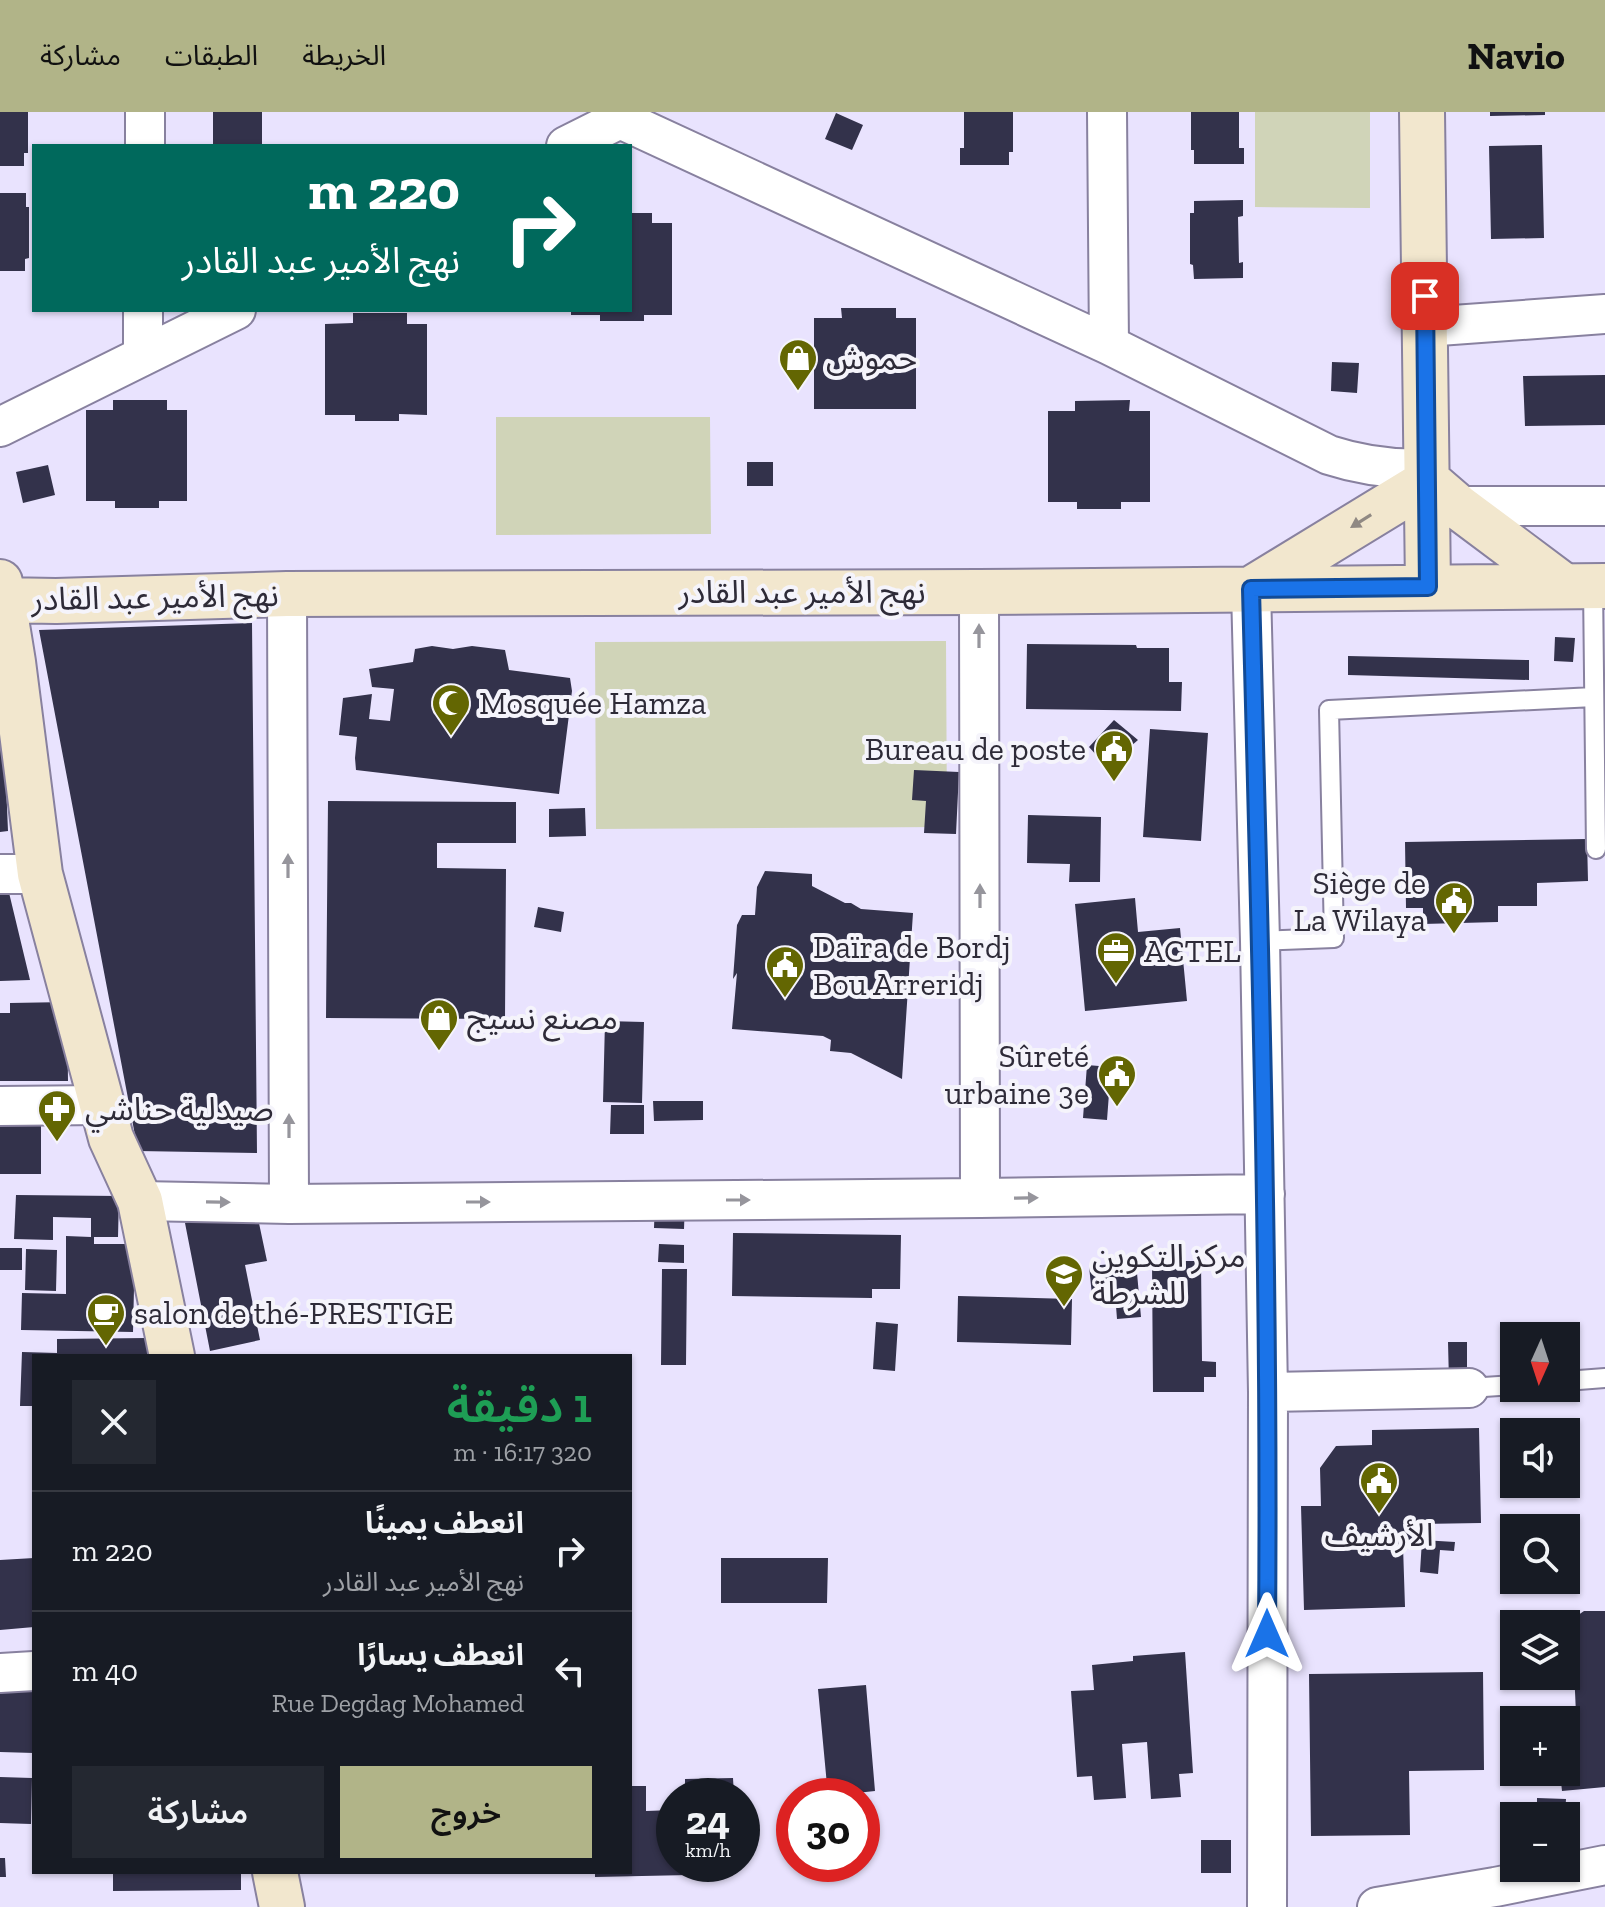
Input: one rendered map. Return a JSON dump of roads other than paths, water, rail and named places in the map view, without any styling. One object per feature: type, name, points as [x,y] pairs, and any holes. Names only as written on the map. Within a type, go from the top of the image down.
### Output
[{"type":"main road","points":[[1422,112],[1425,327],[1438,485],[1428,587]]},
{"type":"main road","points":[[1438,485],[1587,586]]},
{"type":"main road","points":[[1251,589],[1438,485]]},
{"type":"main road","name":"نهج الأمير عبد القادر","points":[[1,594],[56,601],[287,594],[1587,586]]},
{"type":"main road","points":[[1,594],[20,874],[111,1138],[140,1201],[172,1354]]},
{"type":"main road","points":[[275,1874],[282,1907]]},
{"type":"street","points":[[145,112],[145,144]]},
{"type":"street","points":[[1107,112],[1109,345]]},
{"type":"street","points":[[570,144],[620,116],[1109,345],[1329,455],[1353,463],[1403,469],[1438,485],[1605,506]]},
{"type":"street","points":[[143,312],[143,356]]},
{"type":"street","points":[[0,427],[232,312]]},
{"type":"street","points":[[1425,327],[1605,314]]},
{"type":"street","points":[[1251,589],[1268,1392],[1267,1907]]},
{"type":"street","points":[[979,592],[980,1198]]},
{"type":"street","points":[[287,594],[289,1204]]},
{"type":"street","points":[[0,1106],[102,1105]]},
{"type":"street","points":[[140,1201],[289,1204],[1265,1194]]},
{"type":"street","points":[[1268,1392],[1469,1388]]},
{"type":"street","points":[[0,1673],[32,1671]]},
{"type":"street","points":[[1377,1907],[1605,1865]]},
{"type":"lane","points":[[1587,586],[1598,686],[1596,849]]},
{"type":"lane","points":[[1260,941],[1334,938],[1329,710],[1598,686]]},
{"type":"lane","points":[[1580,1380],[1605,1378]]},
{"type":"lane","points":[[1469,1388],[1500,1386]]},
{"type":"place","name":"حموش","points":[[798,392]]},
{"type":"place","name":"Mosquée Hamza","points":[[451,737]]},
{"type":"place","name":"Bureau de poste","points":[[1114,783]]},
{"type":"place","name":"Siège de La Wilaya","points":[[1454,935]]},
{"type":"place","name":"ACTEL","points":[[1116,985]]},
{"type":"place","name":"Daïra de Bordj Bou Arreridj","points":[[785,999]]},
{"type":"place","name":"مصنع نسيج","points":[[439,1052]]},
{"type":"place","name":"Sûreté urbaine 3e","points":[[1117,1108]]},
{"type":"place","name":"صيدلية حناشي","points":[[57,1143]]},
{"type":"place","name":"مركز التكوين للشرطة","points":[[1064,1308]]},
{"type":"place","name":"salon de thé-PRESTIGE","points":[[106,1347]]},
{"type":"place","name":"الأرشيف","points":[[1379,1515]]}]
